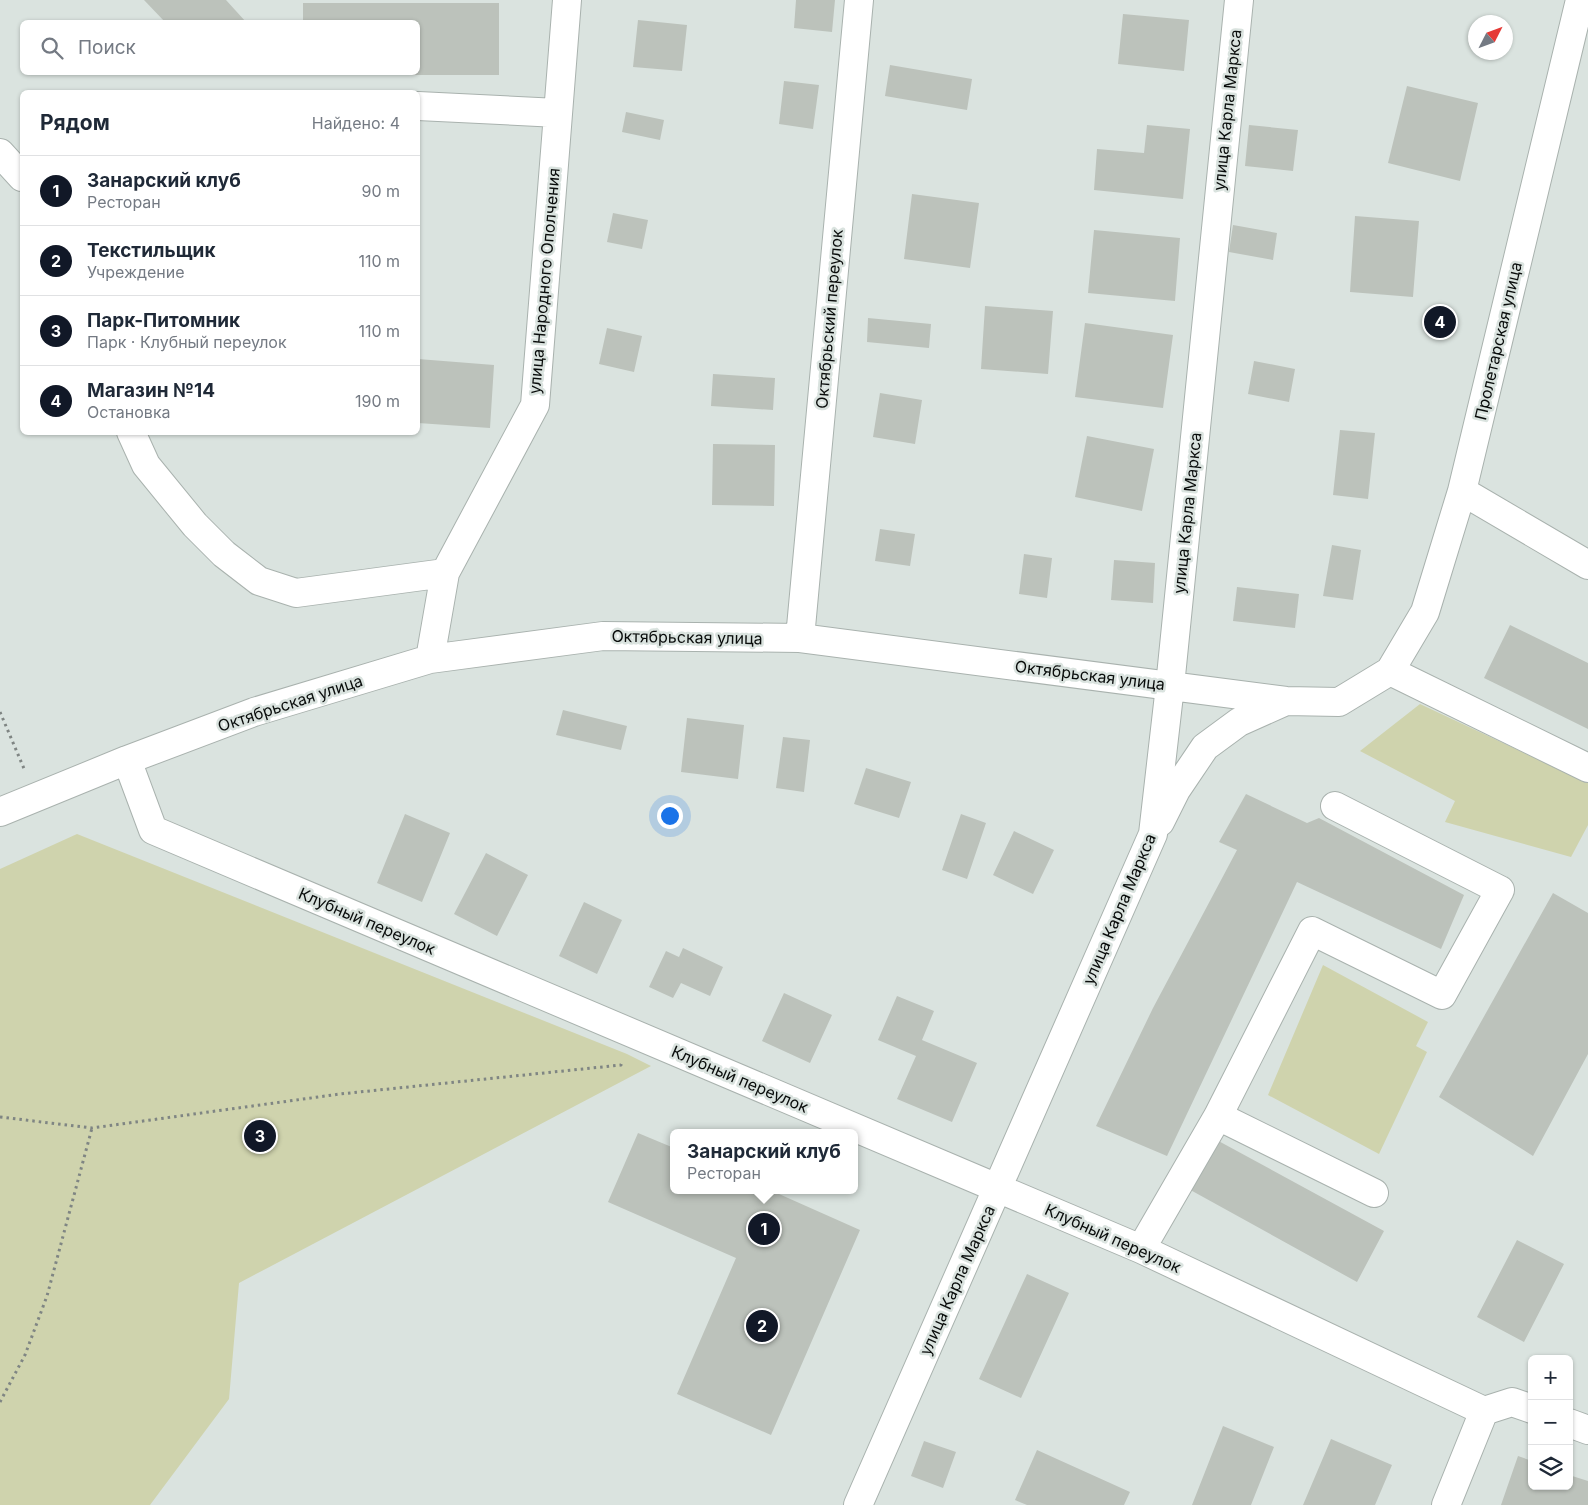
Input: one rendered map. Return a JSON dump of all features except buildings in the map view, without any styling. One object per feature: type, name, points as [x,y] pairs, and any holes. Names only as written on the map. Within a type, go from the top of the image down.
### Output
[{"type":"street","name":"улица Народного Ополчения","points":[[430,659],[445,573],[534,405],[567,0]]},
{"type":"street","name":"Октябрьский переулок","points":[[800,638],[859,0]]},
{"type":"street","name":"улица Карла Маркса","points":[[858,1505],[1153,834],[1170,686],[1238,0]]},
{"type":"street","name":"Пролетарская улица","points":[[1390,671],[1425,612],[1462,491],[1580,0]]},
{"type":"street","points":[[420,106],[558,114]]},
{"type":"street","points":[[0,153],[20,176]]},
{"type":"street","points":[[132,435],[146,464],[195,525],[224,554],[259,582],[296,593],[445,573]]},
{"type":"street","points":[[1462,491],[1588,566]]},
{"type":"street","name":"Октябрьская улица","points":[[0,812],[127,760],[254,712],[430,659],[603,636],[800,638],[1286,701],[1339,702],[1390,671]]},
{"type":"street","points":[[1390,671],[1588,768]]},
{"type":"street","points":[[1153,834],[1176,790],[1205,747],[1239,722],[1286,701]]},
{"type":"street","name":"Клубный переулок","points":[[127,760],[153,830],[1141,1249],[1484,1411]]},
{"type":"street","points":[[1141,1249],[1218,1116],[1312,931],[1442,995],[1500,890],[1335,806]]},
{"type":"street","points":[[1218,1116],[1374,1193]]},
{"type":"street","points":[[1446,1505],[1484,1411],[1512,1402],[1528,1408]]},
{"type":"street","points":[[1573,1424],[1588,1430]]},
{"type":"path","points":[[0,712],[36,797]]},
{"type":"path","points":[[0,1117],[92,1128],[340,1094],[621,1065],[638,1035]]},
{"type":"path","points":[[0,1402],[25,1355],[47,1296],[92,1128]]},
{"type":"green space","points":[[1420,704],[1588,783],[1588,825],[1571,857],[1445,822],[1455,801],[1360,751]]},
{"type":"green space","points":[[77,834],[627,1054],[651,1066],[239,1283],[229,1399],[150,1505],[0,1505],[0,869]]},
{"type":"green space","points":[[1323,965],[1428,1022],[1416,1046],[1427,1052],[1379,1154],[1268,1095]]},
{"type":"place","name":"Магазин №14","points":[[1440,322]]},
{"type":"place","name":"Парк-Питомник","points":[[260,1136]]},
{"type":"place","name":"Занарский клуб","points":[[764,1229]]},
{"type":"place","name":"Текстильщик","points":[[762,1326]]}]
